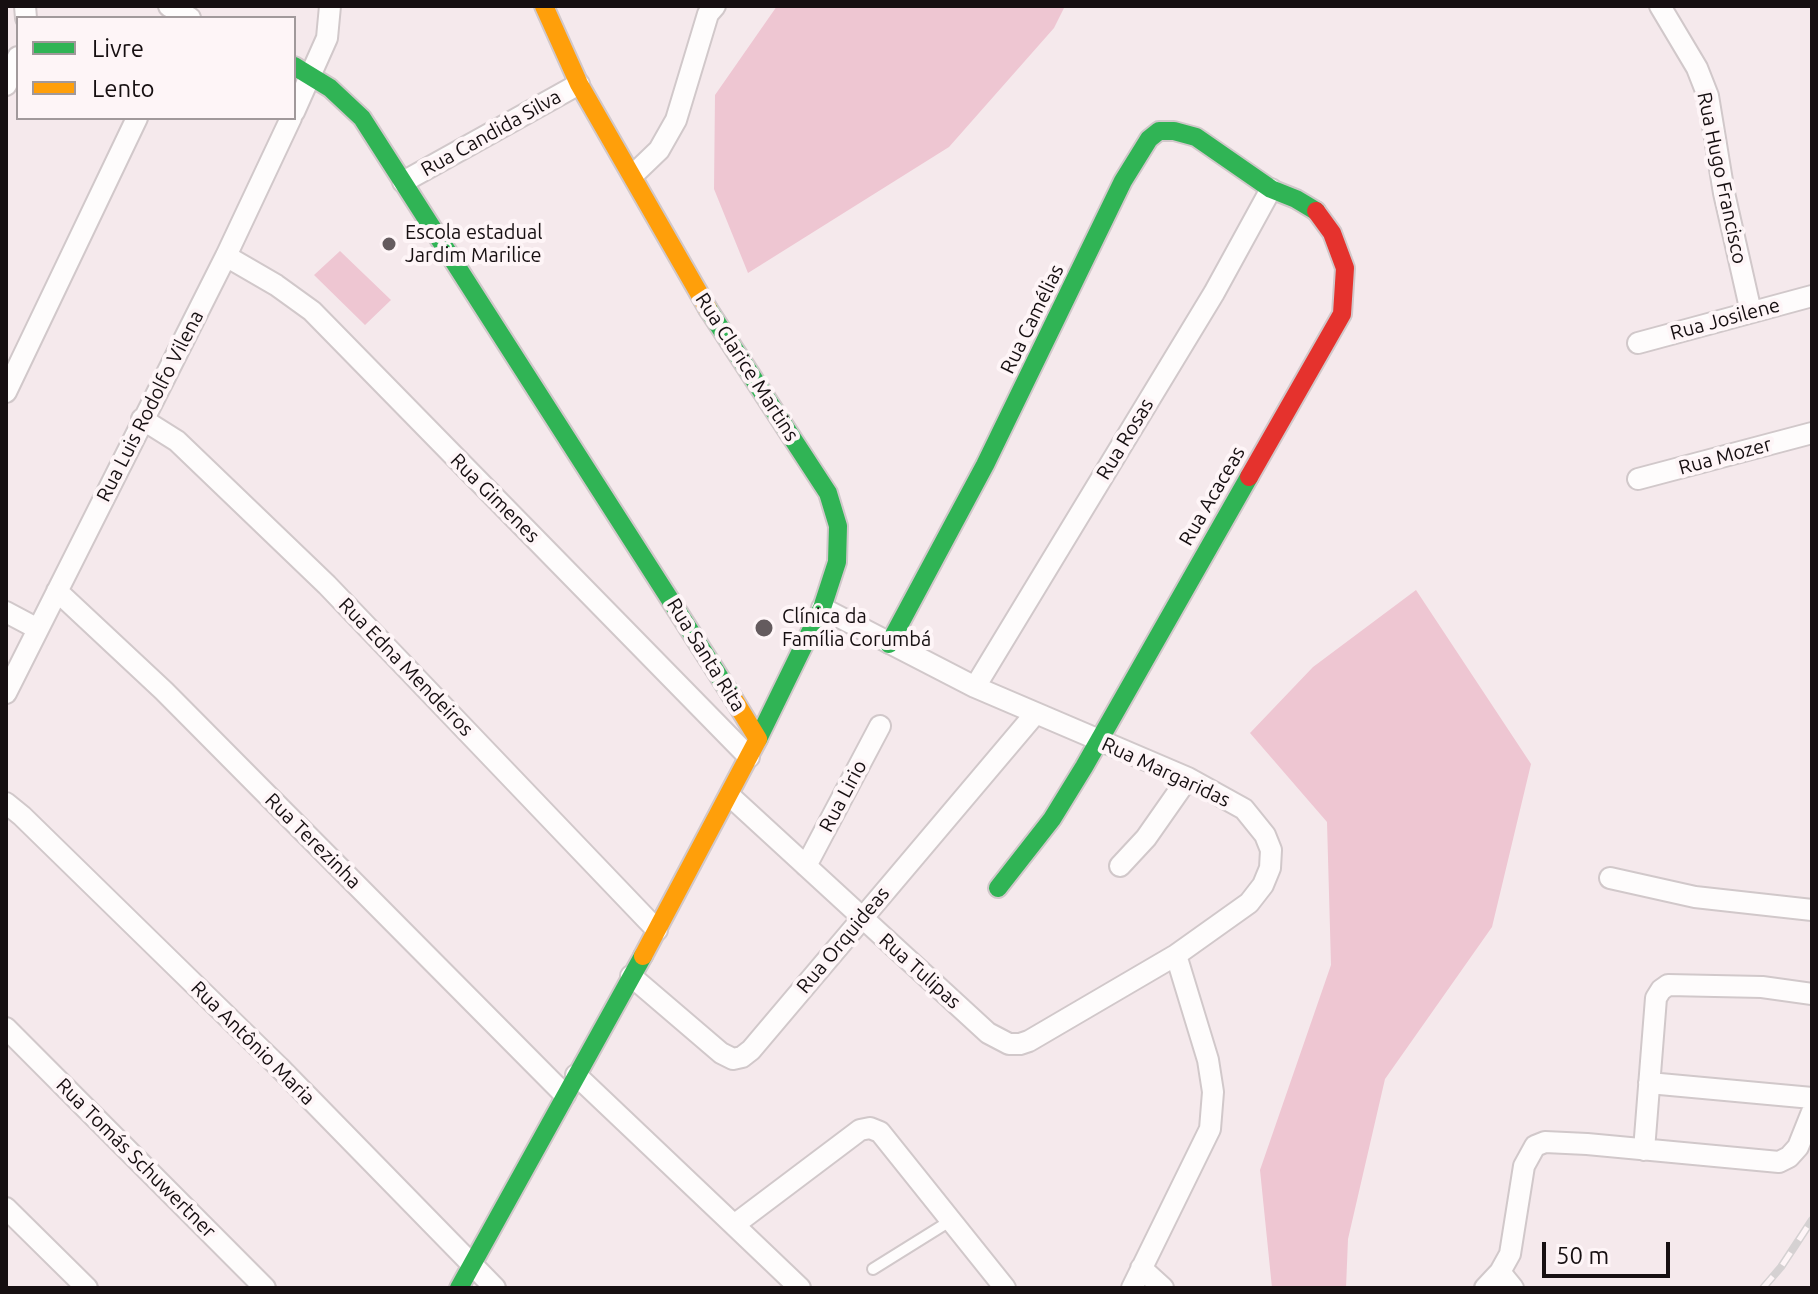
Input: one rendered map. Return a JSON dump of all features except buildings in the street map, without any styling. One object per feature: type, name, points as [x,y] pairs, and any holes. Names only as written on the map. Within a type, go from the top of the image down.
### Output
[{"type":"street","points":[[169,6],[186,16]]},
{"type":"street","points":[[296,103],[303,70],[327,38],[330,6]]},
{"type":"street","name":"Rua Clarice Martins","points":[[544,6],[579,84],[700,296],[828,493],[838,526],[837,562],[822,608],[754,748]]},
{"type":"street","name":"Rua Hugo Francisco","points":[[1660,6],[1697,68],[1708,96],[1724,193],[1751,312]]},
{"type":"street","points":[[633,175],[659,150],[676,120],[710,9]]},
{"type":"street","points":[[6,85],[16,62]]},
{"type":"street","name":"Rua Santa Rita","points":[[303,70],[330,88],[362,118],[703,648],[754,748]]},
{"type":"street","name":"Rua Candida Silva","points":[[403,182],[579,84]]},
{"type":"street","points":[[6,392],[136,120]]},
{"type":"street","name":"Rua Luis Rodolfo Vilena","points":[[6,693],[226,256],[290,120]]},
{"type":"street","name":"Rua Camélias","points":[[889,644],[985,465],[1123,181],[1149,139],[1159,131],[1174,131],[1196,137],[1271,189],[1317,212],[1332,233],[1345,268]]},
{"type":"street","name":"Rua Rosas","points":[[975,687],[1214,293],[1271,189]]},
{"type":"street","name":"Rua Gimenes","points":[[226,256],[276,285],[312,311],[754,748]]},
{"type":"street","name":"Rua Acaceas","points":[[1097,740],[1342,314],[1345,268]]},
{"type":"street","name":"Rua Josilene","points":[[1638,343],[1812,296]]},
{"type":"street","name":"Rua Edna Mendeiros","points":[[142,419],[177,441],[327,585],[657,930]]},
{"type":"street","name":"Rua Mozer","points":[[1638,479],[1812,433]]},
{"type":"street","name":"Rua Terezinha","points":[[57,591],[164,691],[565,1095]]},
{"type":"street","name":"Rua Margaridas","points":[[822,608],[975,687],[1188,778],[1244,809],[1265,835],[1271,850],[1270,868],[1263,885],[1249,903],[1176,955],[1029,1041],[1009,1044]]},
{"type":"street","points":[[6,612],[38,629]]},
{"type":"street","name":"Rua Orquideas","points":[[631,976],[721,1053],[733,1059],[742,1057],[1035,714]]},
{"type":"street","name":"Rua Lirio","points":[[806,866],[880,726]]},
{"type":"street","points":[[998,888],[1052,819],[1097,740]]},
{"type":"street","points":[[459,1288],[754,748]]},
{"type":"street","points":[[1120,866],[1146,838],[1188,778]]},
{"type":"street","name":"Rua Tulipas","points":[[730,796],[988,1033],[1009,1044]]},
{"type":"street","name":"Rua Antônio Maria","points":[[6,803],[279,1067],[495,1288]]},
{"type":"street","points":[[1610,878],[1695,897],[1812,910]]},
{"type":"street","points":[[1132,1288],[1210,1129],[1213,1092],[1208,1060],[1176,955]]},
{"type":"street","points":[[1149,969],[1187,989]]},
{"type":"street","points":[[1644,1150],[1656,998],[1661,990],[1668,985],[1762,987],[1812,994]]},
{"type":"street","name":"Rua Tomás Schuwertner","points":[[6,1028],[265,1288]]},
{"type":"street","points":[[576,1075],[800,1288]]},
{"type":"street","points":[[1649,1083],[1812,1098]]},
{"type":"street","points":[[1485,1288],[1507,1280],[1524,1166],[1535,1146],[1545,1142],[1779,1162],[1798,1147],[1812,1112]]},
{"type":"street","points":[[734,1225],[860,1130],[870,1128],[880,1132],[1005,1288]]},
{"type":"street","points":[[6,1208],[87,1288]]},
{"type":"street","points":[[1141,1268],[1163,1288]]},
{"type":"lane","points":[[873,1269],[950,1221]]},
{"type":"shaded area","points":[[777,6],[1065,6],[1054,28],[949,147],[748,273],[714,189],[715,95]]},
{"type":"shaded area","points":[[340,251],[391,300],[365,325],[314,275]]},
{"type":"shaded area","points":[[1416,590],[1531,764],[1492,927],[1385,1079],[1348,1239],[1346,1288],[1272,1288],[1260,1170],[1331,965],[1327,822],[1250,733],[1313,667]]},
{"type":"railway","points":[[1763,1288],[1812,1220]]},
{"type":"traffic: fast","points":[[296,67],[330,88],[362,118],[733,698]]},
{"type":"traffic: fast","points":[[889,644],[985,465],[1123,181],[1149,139],[1159,131],[1174,131],[1196,137],[1271,189],[1316,211]]},
{"type":"traffic: fast","points":[[708,309],[828,493],[838,526],[837,562],[822,608],[758,739]]},
{"type":"traffic: fast","points":[[998,888],[1052,819],[1084,767],[1249,477]]},
{"type":"traffic: fast","points":[[459,1288],[643,956]]},
{"type":"traffic: slow","points":[[544,6],[579,84],[708,309]]},
{"type":"traffic: slow","points":[[643,956],[758,739],[733,698]]},
{"type":"traffic: jam","points":[[1249,477],[1342,314],[1345,268],[1332,233],[1316,211]]},
{"type":"place","name":"Escola estadual Jardim Marilice","points":[[389,244]]},
{"type":"place","name":"Clínica da Família Corumbá","points":[[764,628]]}]
